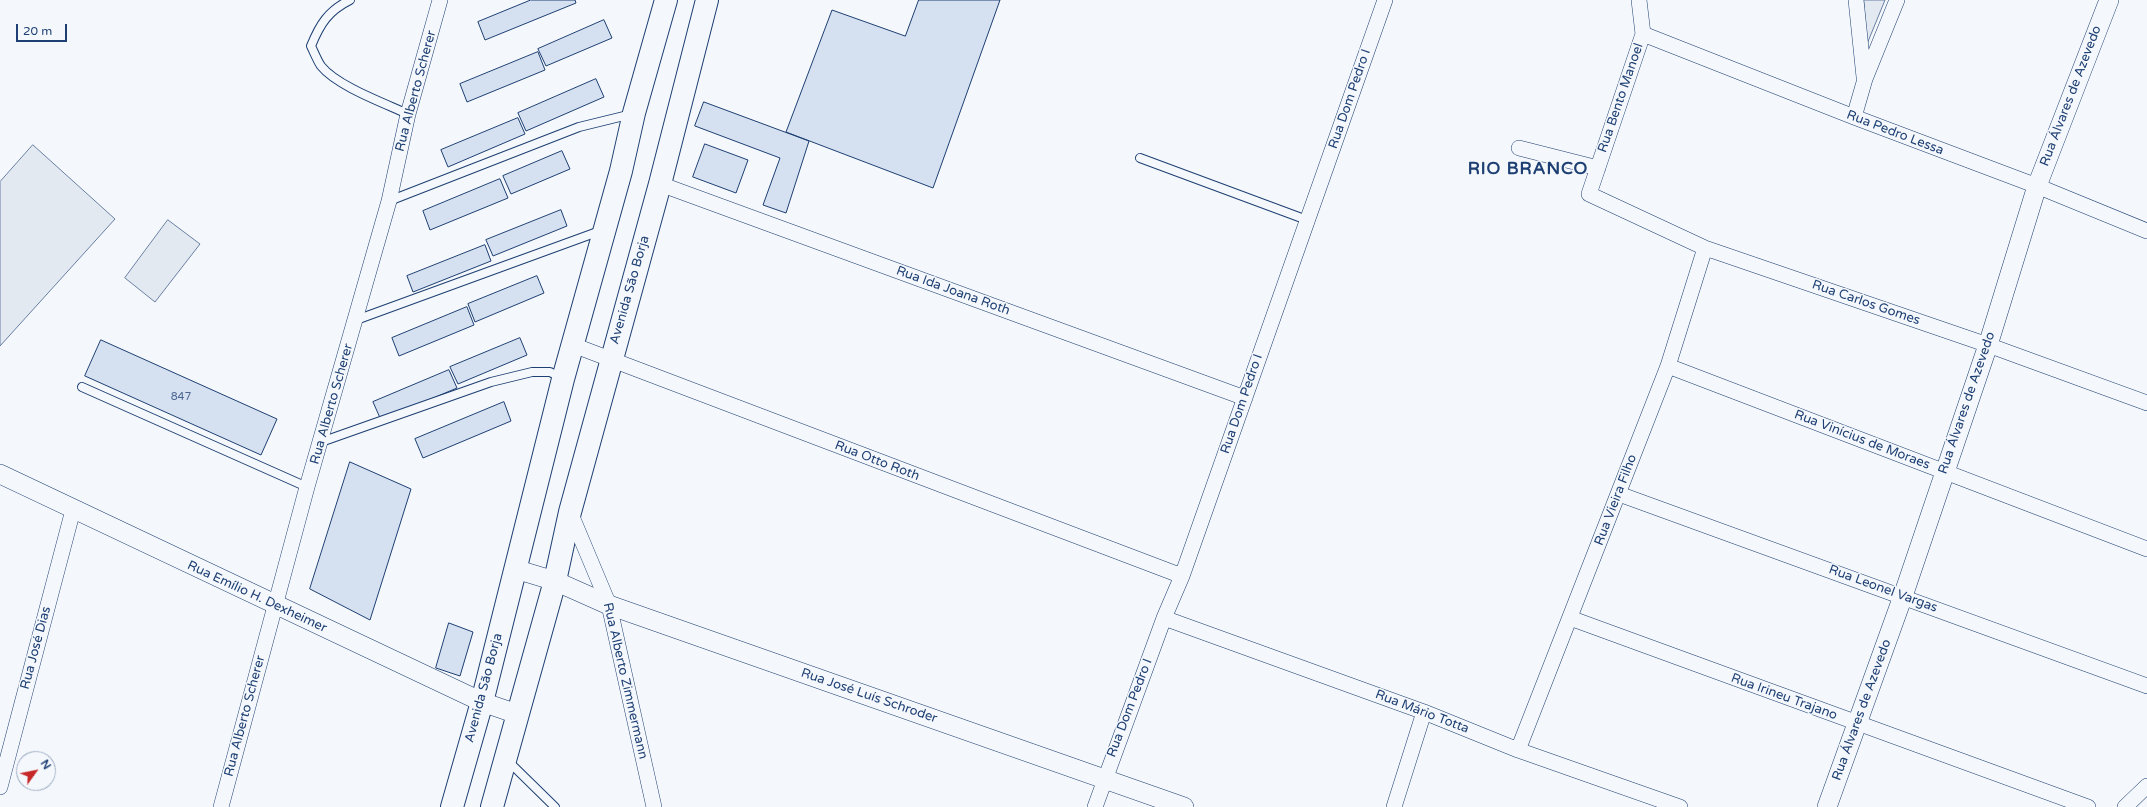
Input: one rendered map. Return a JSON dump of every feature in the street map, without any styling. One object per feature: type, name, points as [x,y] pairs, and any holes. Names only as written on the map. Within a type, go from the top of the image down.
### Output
[{"type":"main road","name":"Avenida São Borja","points":[[452,807],[482,702],[563,379],[621,171],[634,113],[666,0]]},
{"type":"main road","name":"Avenida São Borja","points":[[492,807],[555,581],[570,512],[660,184],[707,0]]},
{"type":"street","name":"Rua Alberto Scherer","points":[[222,807],[274,604],[389,201],[408,114],[440,0]]},
{"type":"street","name":"Rua Dom Pedro I","points":[[1094,807],[1164,618],[1182,576],[1385,0]]},
{"type":"street","name":"Rua Bento Manoel","points":[[1589,194],[1643,34],[1639,0]]},
{"type":"street","points":[[1856,0],[1864,79]]},
{"type":"street","points":[[1854,118],[1864,79],[1897,0]]},
{"type":"street","name":"Rua Álvares de Azevedo","points":[[1827,807],[1903,596],[1988,345],[2037,186],[2109,0]]},
{"type":"street","name":"Rua Pedro Lessa","points":[[1643,34],[1854,118],[2037,186],[2147,231]]},
{"type":"street","points":[[1519,148],[1598,168]]},
{"type":"street","name":"Rua Ida Joana Roth","points":[[660,184],[1245,398]]},
{"type":"street","name":"Rua Carlos Gomes","points":[[1589,194],[1705,248],[1988,345],[2147,403]]},
{"type":"street","name":"Rua Vieira Filho","points":[[1518,750],[1668,366],[1705,248]]},
{"type":"street","name":"Rua Otto Roth","points":[[573,345],[1182,576]]},
{"type":"street","name":"Rua Vinícius de Moraes","points":[[1668,366],[2147,549]]},
{"type":"street","name":"Rua Emílio H. Dexheimer","points":[[0,474],[73,510],[482,702],[517,714]]},
{"type":"street","name":"Rua Leonel Vargas","points":[[1619,494],[2147,686]]},
{"type":"street","name":"Rua José Dias","points":[[0,787],[73,510]]},
{"type":"street","name":"Rua Alberto Zimmermann","points":[[570,512],[609,605],[654,807]]},
{"type":"street","points":[[515,569],[555,581]]},
{"type":"street","name":"Rua José Luís Schroder","points":[[555,581],[609,605],[1184,807]]},
{"type":"street","name":"Rua Mário Totta","points":[[1164,618],[1424,712],[1518,750],[1680,807]]},
{"type":"street","name":"Rua Irineu Trajano","points":[[1570,618],[2088,807]]},
{"type":"street","points":[[1394,807],[1424,712]]},
{"type":"street","points":[[2126,807],[2147,786]]},
{"type":"lane","points":[[350,0],[340,5],[321,23],[312,46],[320,65],[331,76],[408,114]]},
{"type":"lane","points":[[389,201],[579,127],[634,113]]},
{"type":"lane","points":[[1140,158],[1307,220]]},
{"type":"lane","points":[[356,320],[605,229]]},
{"type":"lane","points":[[321,442],[491,382],[532,372],[550,372],[563,379]]},
{"type":"lane","points":[[82,387],[307,487]]},
{"type":"lane","points":[[505,758],[554,807]]},
{"type":"shaded area","points":[[1864,0],[1885,0],[1867,44]]},
{"type":"shaded area","points":[[33,145],[115,219],[0,346],[0,182]]},
{"type":"shaded area","points":[[168,220],[200,244],[155,302],[125,278]]},
{"type":"building","points":[[531,0],[575,0],[576,3],[485,40],[478,22]]},
{"type":"building","points":[[919,0],[1000,0],[933,188],[786,132],[832,10],[905,36]]},
{"type":"building","points":[[604,20],[612,38],[546,66],[538,49]]},
{"type":"building","points":[[538,52],[545,70],[467,102],[460,84]]},
{"type":"building","points":[[596,79],[604,97],[526,131],[518,113]]},
{"type":"building","points":[[704,102],[809,141],[786,213],[763,205],[780,158],[695,126]]},
{"type":"building","points":[[518,118],[525,134],[448,167],[441,150]]},
{"type":"building","points":[[705,144],[748,160],[736,193],[693,177]]},
{"type":"building","points":[[562,151],[570,169],[511,194],[503,176]]},
{"type":"building","points":[[500,179],[508,198],[430,230],[423,211]]},
{"type":"building","points":[[561,210],[567,226],[493,256],[486,240]]},
{"type":"building","points":[[485,245],[491,261],[413,292],[407,276]]},
{"type":"building","points":[[537,276],[544,293],[475,322],[468,304]]},
{"type":"building","points":[[467,307],[474,325],[399,356],[392,338]]},
{"type":"building","points":[[520,338],[527,355],[458,384],[450,367]]},
{"type":"building","points":[[101,340],[277,419],[261,455],[85,376]]},
{"type":"building","points":[[449,370],[457,388],[381,420],[373,402]]},
{"type":"building","points":[[504,402],[511,421],[423,458],[415,439]]},
{"type":"building","points":[[350,462],[411,489],[370,620],[310,589]]},
{"type":"building","points":[[449,623],[473,632],[460,676],[436,668]]},
{"type":"district","name":"RIO BRANCO","points":[[1528,170]]}]
